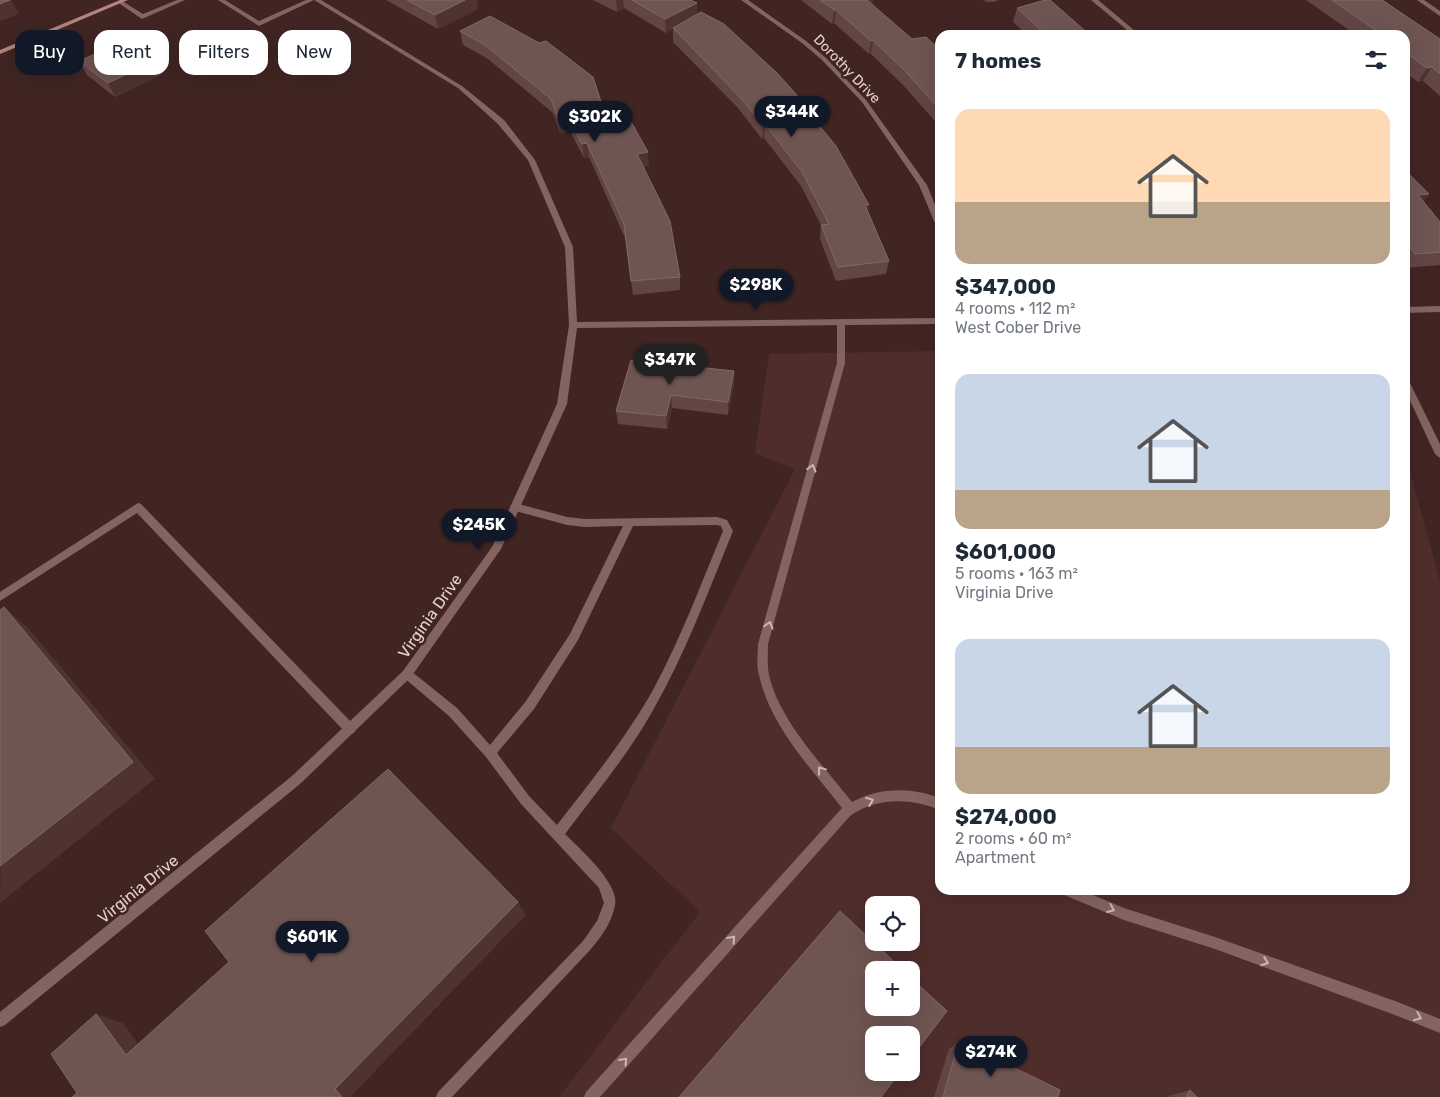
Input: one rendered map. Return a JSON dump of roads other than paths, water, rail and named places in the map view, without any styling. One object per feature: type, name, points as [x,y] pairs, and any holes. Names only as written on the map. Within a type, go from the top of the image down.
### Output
[{"type":"main road","points":[[0,52],[122,1]]},
{"type":"street","points":[[122,1],[142,17],[182,0]]},
{"type":"street","points":[[220,0],[259,24],[311,0]]},
{"type":"street","name":"Virginia Drive","points":[[0,1020],[288,786],[408,674],[496,549],[562,404],[573,325],[569,247],[531,160],[501,122],[460,87],[317,0]]},
{"type":"street","name":"Dorothy Drive","points":[[744,0],[804,42],[864,101],[922,185],[935,215]]},
{"type":"street","points":[[1094,0],[1131,30]]},
{"type":"street","points":[[1420,0],[1440,14]]},
{"type":"street","points":[[1410,310],[1440,309]]},
{"type":"street","points":[[573,325],[935,321]]},
{"type":"street","points":[[841,322],[841,363],[763,644],[763,674],[772,698],[791,731],[850,809]]},
{"type":"street","points":[[1410,391],[1440,454]]},
{"type":"street","points":[[0,597],[138,507],[350,729]]},
{"type":"street","points":[[515,507],[567,522],[585,524],[717,521],[724,523],[728,531],[692,618],[658,692],[615,761],[557,834]]},
{"type":"street","points":[[490,753],[530,705],[574,637],[630,523]]},
{"type":"street","points":[[408,674],[453,712],[490,753],[525,800],[604,884],[610,903],[602,925],[587,945],[443,1097]]},
{"type":"street","points":[[592,1097],[820,840],[850,809],[886,794],[925,797],[935,802]]},
{"type":"street","points":[[1078,895],[1124,914],[1215,943],[1440,1026]]}]
